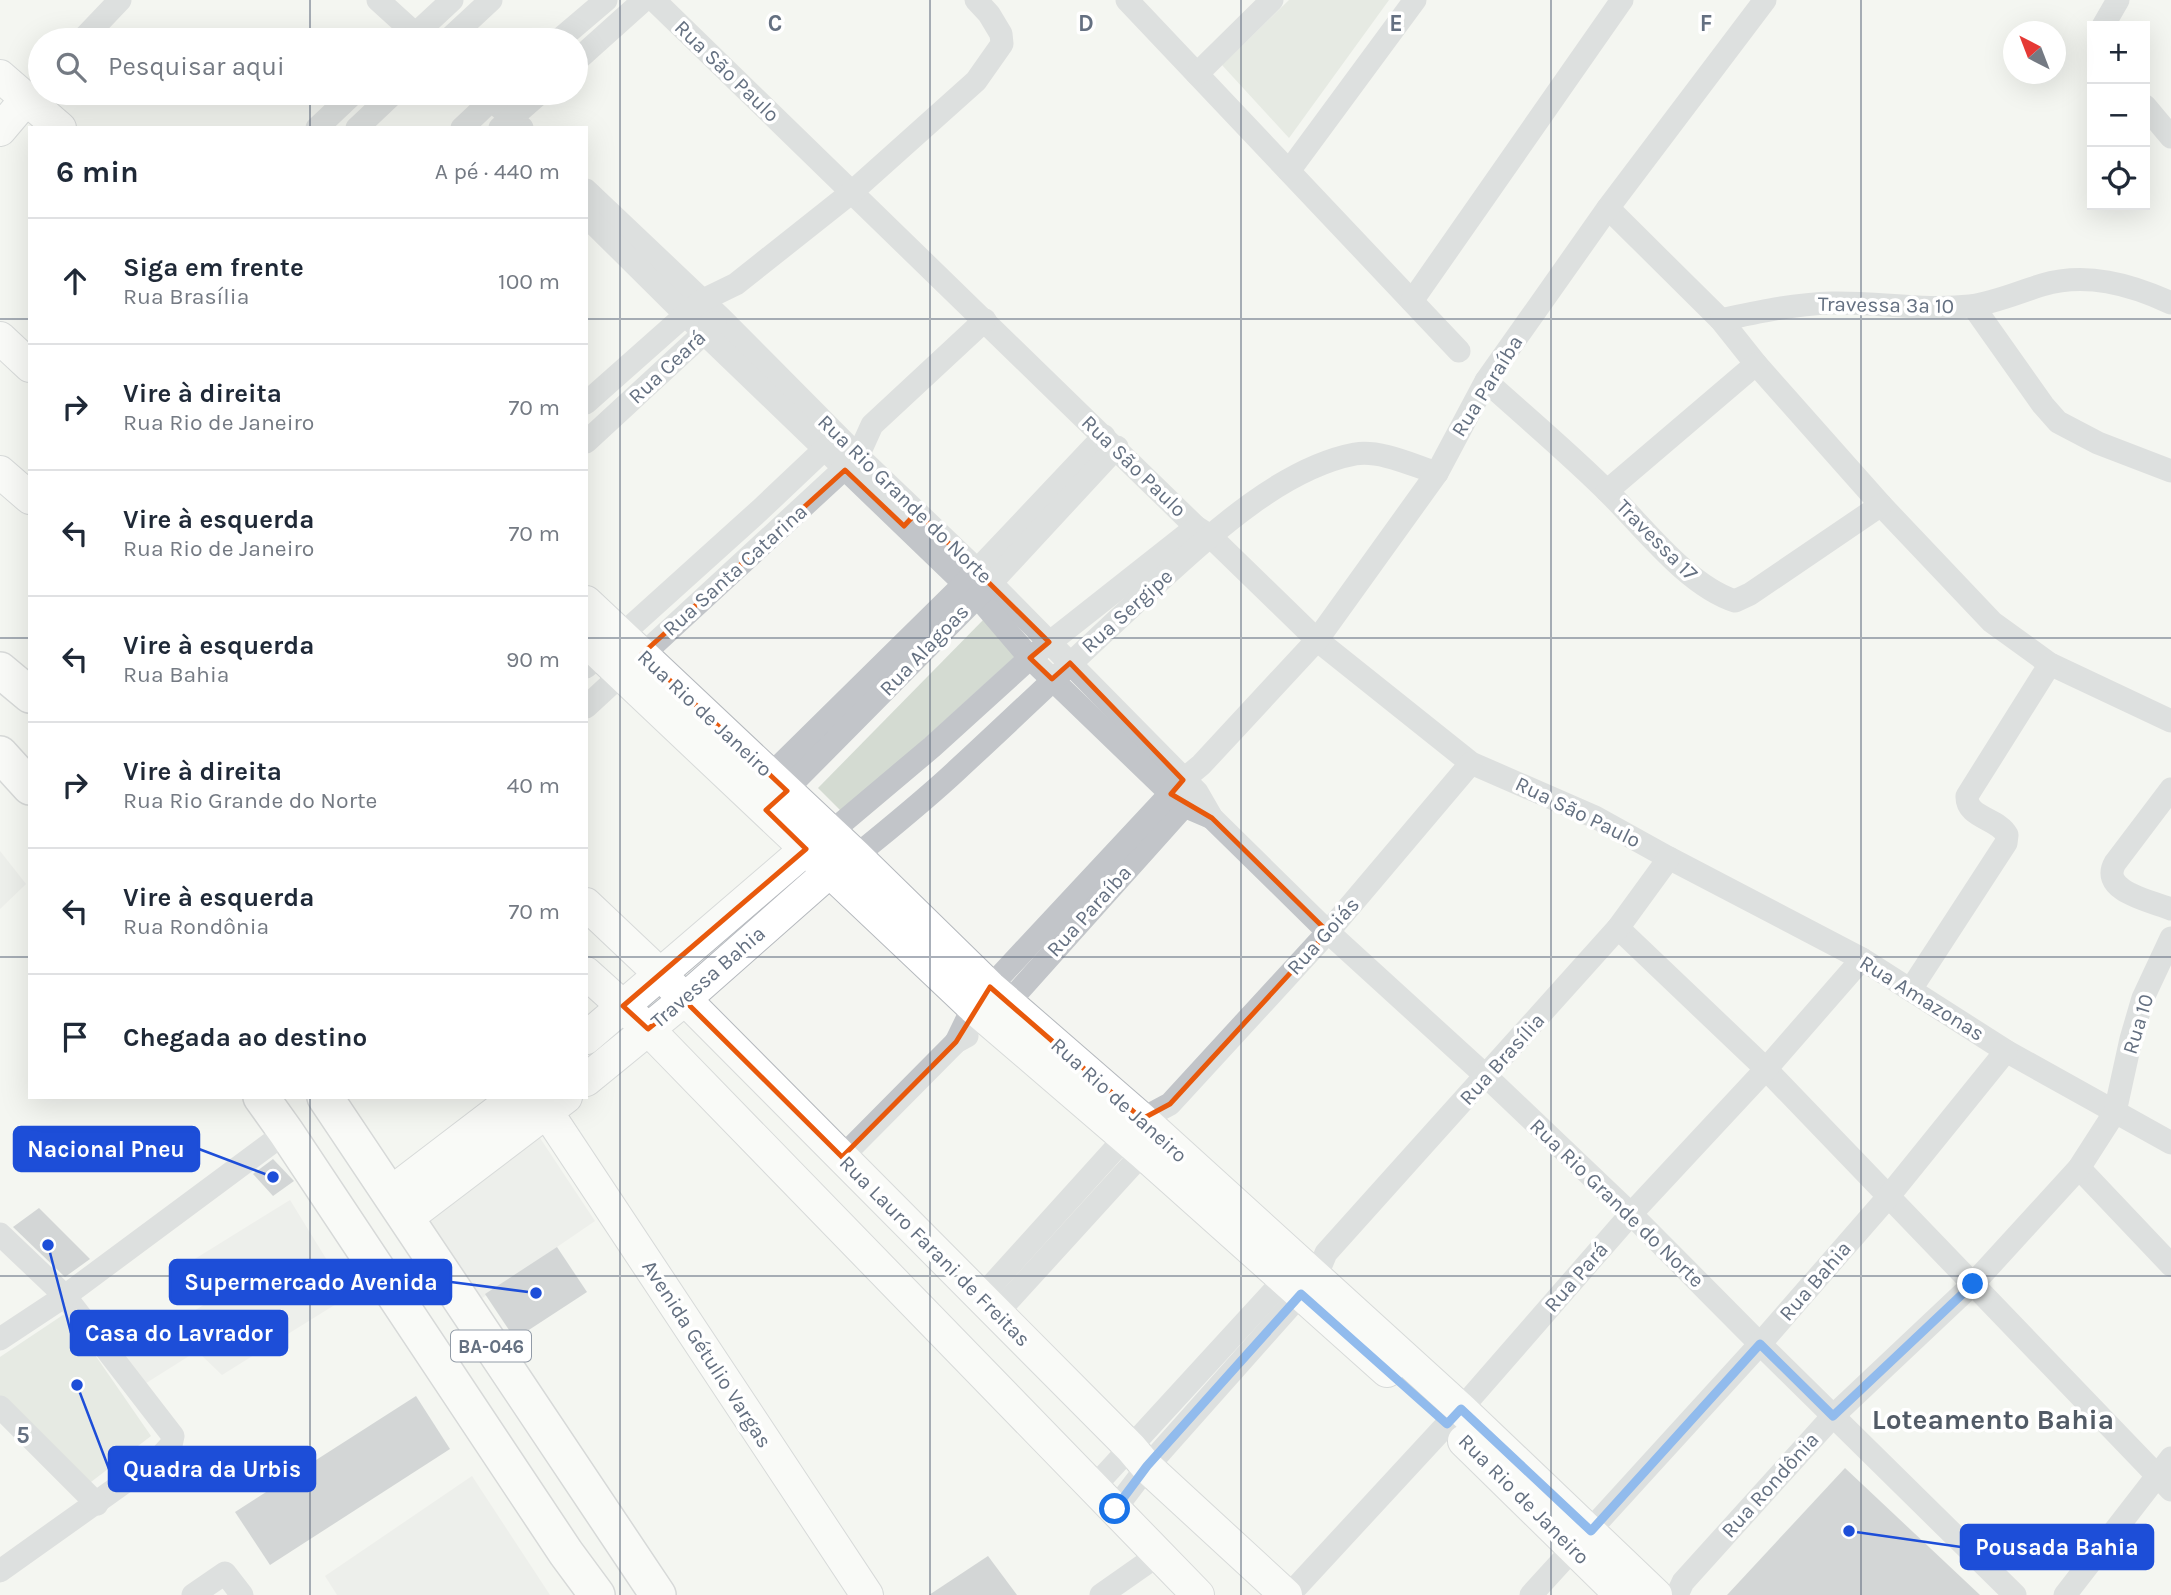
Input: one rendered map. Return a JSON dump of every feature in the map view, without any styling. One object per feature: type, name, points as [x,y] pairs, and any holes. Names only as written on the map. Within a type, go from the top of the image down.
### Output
[{"type":"main road","points":[[0,670],[28,693]]},
{"type":"main road","points":[[0,754],[28,785]]},
{"type":"main road","name":"BA-046","points":[[262,1099],[566,1553],[597,1595]]},
{"type":"main road","name":"BA-046","points":[[326,1099],[658,1595]]},
{"type":"main road","points":[[517,1479],[545,1479],[556,1469],[559,1450]]},
{"type":"main road","points":[[566,1553],[567,1541],[578,1525],[594,1521],[612,1527]]},
{"type":"street","points":[[93,28],[120,0]]},
{"type":"street","points":[[377,0],[405,28]]},
{"type":"street","points":[[425,28],[452,0]]},
{"type":"street","points":[[461,28],[491,0]]},
{"type":"street","points":[[573,28],[606,0]]},
{"type":"street","points":[[588,50],[644,0]]},
{"type":"street","name":"Rua São Paulo","points":[[654,0],[1317,640],[1471,763],[1595,817],[1669,858]]},
{"type":"street","name":"Rua Ceará","points":[[588,401],[694,308],[736,284],[852,192],[976,81],[1002,44],[1001,34],[989,14],[976,0]]},
{"type":"street","points":[[1127,0],[1459,351]]},
{"type":"street","points":[[1198,74],[1272,0]]},
{"type":"street","points":[[1289,172],[1415,0]]},
{"type":"street","points":[[1412,301],[1622,0]]},
{"type":"street","name":"Rua Paraíba","points":[[842,1157],[991,1005],[1184,793],[1201,765],[1317,640],[1437,473],[1486,381],[1608,208],[1765,0]]},
{"type":"street","points":[[2106,21],[2118,0]]},
{"type":"street","points":[[0,76],[18,114],[54,126]]},
{"type":"street","points":[[329,124],[344,105]]},
{"type":"street","points":[[360,126],[382,105]]},
{"type":"street","points":[[463,126],[478,105]]},
{"type":"street","points":[[491,105],[508,125],[528,105]]},
{"type":"street","points":[[2150,112],[2171,138]]},
{"type":"street","name":"Rua Rio Grande do Norte","points":[[588,192],[694,308]]},
{"type":"street","points":[[1608,208],[1721,320],[1756,364],[1881,505],[1992,622],[2050,664],[2171,721]]},
{"type":"street","name":"Rua Rio Grande do Norte","points":[[588,218],[694,308],[977,583],[1049,642],[1184,793]]},
{"type":"street","name":"Travessa 3ª 10","points":[[1721,320],[1806,304],[1925,308],[1973,306],[2046,284],[2093,279],[2113,282],[2171,303]]},
{"type":"street","name":"Rua Ceará","points":[[588,440],[713,326],[736,284]]},
{"type":"street","points":[[1973,306],[2058,422],[2098,443],[2171,471]]},
{"type":"street","name":"Rua Santa Catarina","points":[[588,702],[609,654],[831,443],[872,425],[985,320]]},
{"type":"street","points":[[0,338],[28,364]]},
{"type":"street","points":[[1607,491],[1756,364]]},
{"type":"street","name":"Travessa 17","points":[[1486,381],[1607,491],[1696,581],[1718,595],[1735,601],[1750,594],[1881,505]]},
{"type":"street","name":"Rua Santa Catarina","points":[[609,654],[779,531],[852,463],[872,425]]},
{"type":"street","name":"Rua Alagoas","points":[[768,793],[977,583],[1110,441]]},
{"type":"street","name":"Rua Sergipe","points":[[818,841],[932,747],[1049,642],[1203,531],[1280,485],[1318,465],[1358,454],[1386,457],[1437,473]]},
{"type":"street","points":[[0,472],[28,496]]},
{"type":"street","points":[[760,510],[779,531]]},
{"type":"street","name":"Rua Sergipe","points":[[856,856],[956,771],[1203,531]]},
{"type":"street","name":"Rua Rio Grande do Norte","points":[[977,583],[1030,658],[1212,818],[1328,932],[1487,1077],[1631,1214],[2015,1595]]},
{"type":"street","name":"Rua Rio de Janeiro","points":[[588,607],[609,654],[768,793],[818,841],[856,856],[991,1005]]},
{"type":"street","points":[[1911,989],[2006,843],[2005,830],[1970,809],[1966,803],[1967,796],[2050,664]]},
{"type":"street","points":[[932,747],[956,771]]},
{"type":"street","name":"Rua Goiás","points":[[989,1305],[1328,932],[1471,763]]},
{"type":"street","points":[[2171,789],[2115,863],[2110,876],[2122,890],[2171,909]]},
{"type":"street","name":"Rua Rio de Janeiro","points":[[818,841],[829,872],[991,1005],[1305,1273],[1582,1540],[1621,1595]]},
{"type":"street","name":"Travessa Bahia","points":[[588,1036],[818,841]]},
{"type":"street","name":"Travessa Bahia","points":[[588,1078],[684,1000],[829,872],[856,856]]},
{"type":"street","name":"Rua Amazonas","points":[[1669,858],[1862,959],[2006,1051],[2171,1143]]},
{"type":"street","name":"Rua Brasília","points":[[1105,1498],[1305,1273],[1487,1077],[1618,928],[1669,858]]},
{"type":"street","name":"Rua Lauro Farani de Freitas","points":[[588,906],[660,974],[1139,1457],[1288,1595]]},
{"type":"street","points":[[1618,928],[1766,1069],[2164,1483]]},
{"type":"street","name":"Rua 10","points":[[2115,1112],[2143,998],[2171,938]]},
{"type":"street","name":"Rua Pará","points":[[1288,1595],[1454,1416],[1631,1214],[1766,1069],[1862,959]]},
{"type":"street","points":[[588,975],[648,1029],[1198,1595]]},
{"type":"street","name":"Rua Bahia","points":[[1531,1595],[1760,1344],[1888,1197],[2006,1051]]},
{"type":"street","points":[[398,1206],[514,1099]]},
{"type":"street","points":[[398,1206],[550,1102]]},
{"type":"street","name":"Avenida Gétulio Vargas","points":[[550,1102],[867,1595]]},
{"type":"street","name":"Rua Rondônia","points":[[1668,1592],[1833,1416],[1973,1284],[2079,1168],[2115,1112]]},
{"type":"street","points":[[0,1339],[65,1296],[286,1132]]},
{"type":"street","points":[[2079,1168],[2171,1265]]},
{"type":"street","points":[[0,1234],[65,1296],[173,1436],[171,1445],[160,1457],[0,1571]]},
{"type":"street","points":[[0,1407],[97,1504]]},
{"type":"street","points":[[2065,1595],[2164,1483],[2171,1458]]},
{"type":"street","name":"Rua Rio de Janeiro","points":[[1582,1540],[1668,1592]]},
{"type":"street","points":[[1101,1595],[1158,1555]]},
{"type":"street","points":[[193,1595],[225,1573],[242,1595]]},
{"type":"highlighted area","points":[[845,470],[904,526],[917,512],[1049,642],[1030,658],[1052,679],[1070,663],[1183,780],[1171,794],[1212,818],[1328,932],[1170,1104],[1142,1119],[990,987],[956,1042],[842,1157],[684,1000],[648,1029],[623,1006],[806,849],[766,810],[787,791],[642,654]]},
{"type":"shaded area","points":[[1289,0],[1389,0],[1289,138],[1222,65]]},
{"type":"shaded area","points":[[987,616],[1020,652],[843,813],[818,788]]},
{"type":"shaded area","points":[[0,851],[26,884],[0,909]]},
{"type":"shaded area","points":[[536,1132],[595,1221],[478,1301],[421,1216]]},
{"type":"shaded area","points":[[290,1200],[349,1296],[222,1375],[197,1351],[143,1385],[124,1355],[213,1299],[190,1262]]},
{"type":"shaded area","points":[[66,1313],[151,1436],[87,1485],[0,1396],[0,1357]]},
{"type":"shaded area","points":[[472,1476],[550,1595],[337,1595],[325,1576]]},
{"type":"building","points":[[273,1159],[294,1181],[273,1196],[253,1174]]},
{"type":"building","points":[[39,1208],[90,1259],[65,1277],[13,1227]]},
{"type":"building","points":[[557,1247],[587,1292],[515,1339],[485,1294]]},
{"type":"building","points":[[416,1396],[450,1449],[270,1565],[235,1512]]},
{"type":"building","points":[[1845,1468],[1980,1595],[1727,1595]]},
{"type":"building","points":[[988,1556],[1017,1595],[929,1595]]},
{"type":"place","name":"Nacional Pneu","points":[[273,1177]]},
{"type":"place","name":"Casa do Lavrador","points":[[48,1245]]},
{"type":"place","name":"Supermercado Avenida","points":[[536,1293]]},
{"type":"place","name":"Quadra da Urbis","points":[[77,1385]]},
{"type":"place","name":"Pousada Bahia","points":[[1849,1531]]},
{"type":"district","name":"Loteamento Bahia","points":[[1993,1419]]},
{"type":"route","points":[[1115,1509],[1147,1466],[1301,1294],[1447,1424],[1461,1409],[1591,1531],[1760,1344],[1833,1416],[1973,1284]]}]
